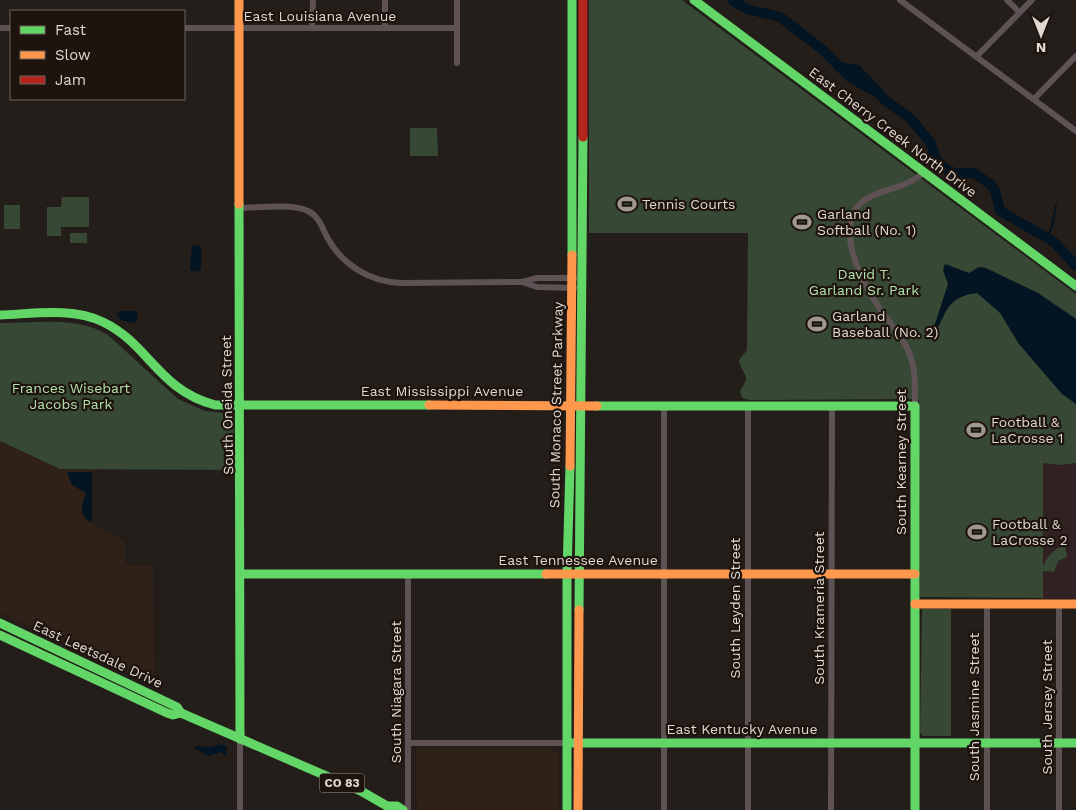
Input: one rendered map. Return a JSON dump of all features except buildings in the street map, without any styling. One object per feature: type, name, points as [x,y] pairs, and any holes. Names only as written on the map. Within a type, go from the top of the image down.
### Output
[{"type":"street","name":"South Oneida Street","points":[[238,0],[242,574],[240,810]]},
{"type":"street","points":[[312,0],[312,28]]},
{"type":"street","points":[[385,0],[385,28]]},
{"type":"street","points":[[457,0],[457,63]]},
{"type":"street","name":"South Monaco Street Parkway","points":[[567,810],[567,573],[572,405],[572,0]]},
{"type":"street","name":"South Monaco Street Parkway","points":[[578,810],[578,573],[582,406],[583,0]]},
{"type":"street","name":"East Cherry Creek North Drive","points":[[694,0],[1076,286]]},
{"type":"street","points":[[900,0],[1076,132]]},
{"type":"street","points":[[1007,0],[1020,12]]},
{"type":"street","points":[[977,56],[1032,0]]},
{"type":"street","name":"East Louisiana Avenue","points":[[185,28],[457,28]]},
{"type":"street","points":[[1034,99],[1076,56]]},
{"type":"street","name":"South Kearney Street","points":[[914,810],[914,370],[910,355],[870,292],[854,255],[850,235],[853,215],[860,204],[906,185],[924,172]]},
{"type":"street","points":[[239,208],[297,208],[309,212],[320,222],[330,243],[343,259],[361,272],[382,280],[400,283],[522,282],[537,278],[572,278],[582,284]]},
{"type":"street","points":[[522,282],[537,286],[572,287],[582,284]]},
{"type":"street","name":"East Mississippi Avenue","points":[[0,316],[77,316],[99,321],[124,336],[182,393],[210,404],[664,407],[915,406]]},
{"type":"street","name":"South Leyden Street","points":[[748,406],[748,810]]},
{"type":"street","name":"South Krameria Street","points":[[832,406],[832,810]]},
{"type":"street","points":[[664,407],[664,810]]},
{"type":"street","name":"South Niagara Street","points":[[408,573],[408,810]]},
{"type":"street","name":"East Tennessee Avenue","points":[[242,574],[915,574]]},
{"type":"street","points":[[915,604],[1076,604]]},
{"type":"street","name":"South Jasmine Street","points":[[987,604],[987,810]]},
{"type":"street","name":"South Jersey Street","points":[[1059,604],[1059,810]]},
{"type":"street","name":"East Leetsdale Drive","points":[[0,623],[178,706],[181,713]]},
{"type":"street","name":"East Leetsdale Drive","points":[[0,635],[167,713],[172,715],[181,713],[361,791],[388,808],[397,806],[403,810]]},
{"type":"street","name":"East Kentucky Avenue","points":[[409,743],[1076,743]]},
{"type":"shaded area","points":[[0,441],[60,469],[92,469],[92,523],[118,537],[125,544],[125,564],[130,566],[153,566],[154,685],[0,613]]},
{"type":"shaded area","points":[[1043,463],[1076,463],[1076,599],[1043,599]]},
{"type":"shaded area","points":[[416,748],[552,749],[559,754],[559,810],[417,810]]},
{"type":"green space","name":"David T. Garland Sr. Park","points":[[589,0],[682,0],[1076,294],[1076,463],[1060,465],[1043,463],[1043,567],[1051,553],[1065,545],[1067,557],[1058,561],[1054,572],[1043,571],[1043,598],[920,597],[919,399],[749,400],[742,398],[740,391],[746,376],[739,360],[747,350],[748,233],[589,233]]},
{"type":"green space","points":[[410,128],[437,128],[438,156],[410,156]]},
{"type":"green space","points":[[62,197],[89,197],[89,227],[61,227],[61,236],[47,236],[47,207],[61,207]]},
{"type":"green space","points":[[4,205],[20,205],[20,229],[4,229]]},
{"type":"green space","points":[[70,233],[87,233],[87,243],[70,243]]},
{"type":"green space","name":"Frances Wisebart Jacobs Park","points":[[0,323],[70,323],[96,329],[108,335],[178,399],[205,411],[233,414],[235,470],[60,469],[0,441]]},
{"type":"green space","points":[[922,609],[951,609],[951,736],[923,736],[920,733]]},
{"type":"water","points":[[192,245],[201,246],[201,269],[198,272],[190,270]]},
{"type":"water","points":[[945,264],[969,273],[979,267],[986,268],[1038,293],[1076,319],[1076,404],[1062,394],[1019,344],[1000,313],[977,293],[961,297],[950,305],[936,332],[933,330],[948,284],[943,270]]},
{"type":"water","points":[[121,311],[137,311],[137,321],[131,323],[121,320],[117,314]]},
{"type":"water","points":[[67,472],[92,472],[92,523],[84,517],[82,510],[86,493],[72,485]]},
{"type":"water","points":[[222,744],[227,747],[226,756],[220,752],[209,756],[194,748],[195,746],[209,747]]},
{"type":"waterway","points":[[732,0],[747,9],[780,17],[823,50],[850,77],[872,90]]},
{"type":"waterway","points":[[839,67],[857,70],[885,100],[910,118],[930,142],[937,160],[944,168],[954,173],[974,173],[990,184],[995,190],[1000,211],[1054,242],[1076,266]]},
{"type":"waterway","points":[[1047,237],[1052,227],[1056,205]]},
{"type":"traffic: fast","points":[[572,0],[572,255]]},
{"type":"traffic: fast","points":[[694,0],[1076,286]]},
{"type":"traffic: fast","points":[[579,610],[583,137]]},
{"type":"traffic: fast","points":[[239,204],[240,739]]},
{"type":"traffic: fast","points":[[0,315],[52,312],[78,314],[103,322],[119,331],[132,342],[180,389],[196,398],[215,405],[429,405]]},
{"type":"traffic: fast","points":[[597,406],[915,406],[915,810]]},
{"type":"traffic: fast","points":[[567,810],[567,573],[570,466]]},
{"type":"traffic: fast","points":[[242,574],[546,574]]},
{"type":"traffic: fast","points":[[0,623],[177,707],[181,713]]},
{"type":"traffic: fast","points":[[0,635],[167,713],[173,715],[181,713],[361,791],[387,806],[397,806],[403,810]]},
{"type":"traffic: fast","points":[[571,743],[1076,743]]},
{"type":"traffic: slow","points":[[239,0],[239,204]]},
{"type":"traffic: slow","points":[[570,466],[572,255]]},
{"type":"traffic: slow","points":[[429,405],[597,406]]},
{"type":"traffic: slow","points":[[546,574],[915,574]]},
{"type":"traffic: slow","points":[[915,604],[1076,604]]},
{"type":"traffic: slow","points":[[578,810],[579,610]]},
{"type":"traffic: jam","points":[[583,0],[583,137]]},
{"type":"place","name":"Tennis Courts","points":[[627,204]]},
{"type":"place","name":"Garland Softball (No. 1)","points":[[802,222]]},
{"type":"place","name":"Garland Baseball (No. 2)","points":[[817,324]]},
{"type":"place","name":"Football & LaCrosse 1","points":[[976,430]]},
{"type":"place","name":"Football & LaCrosse 2","points":[[977,532]]}]
